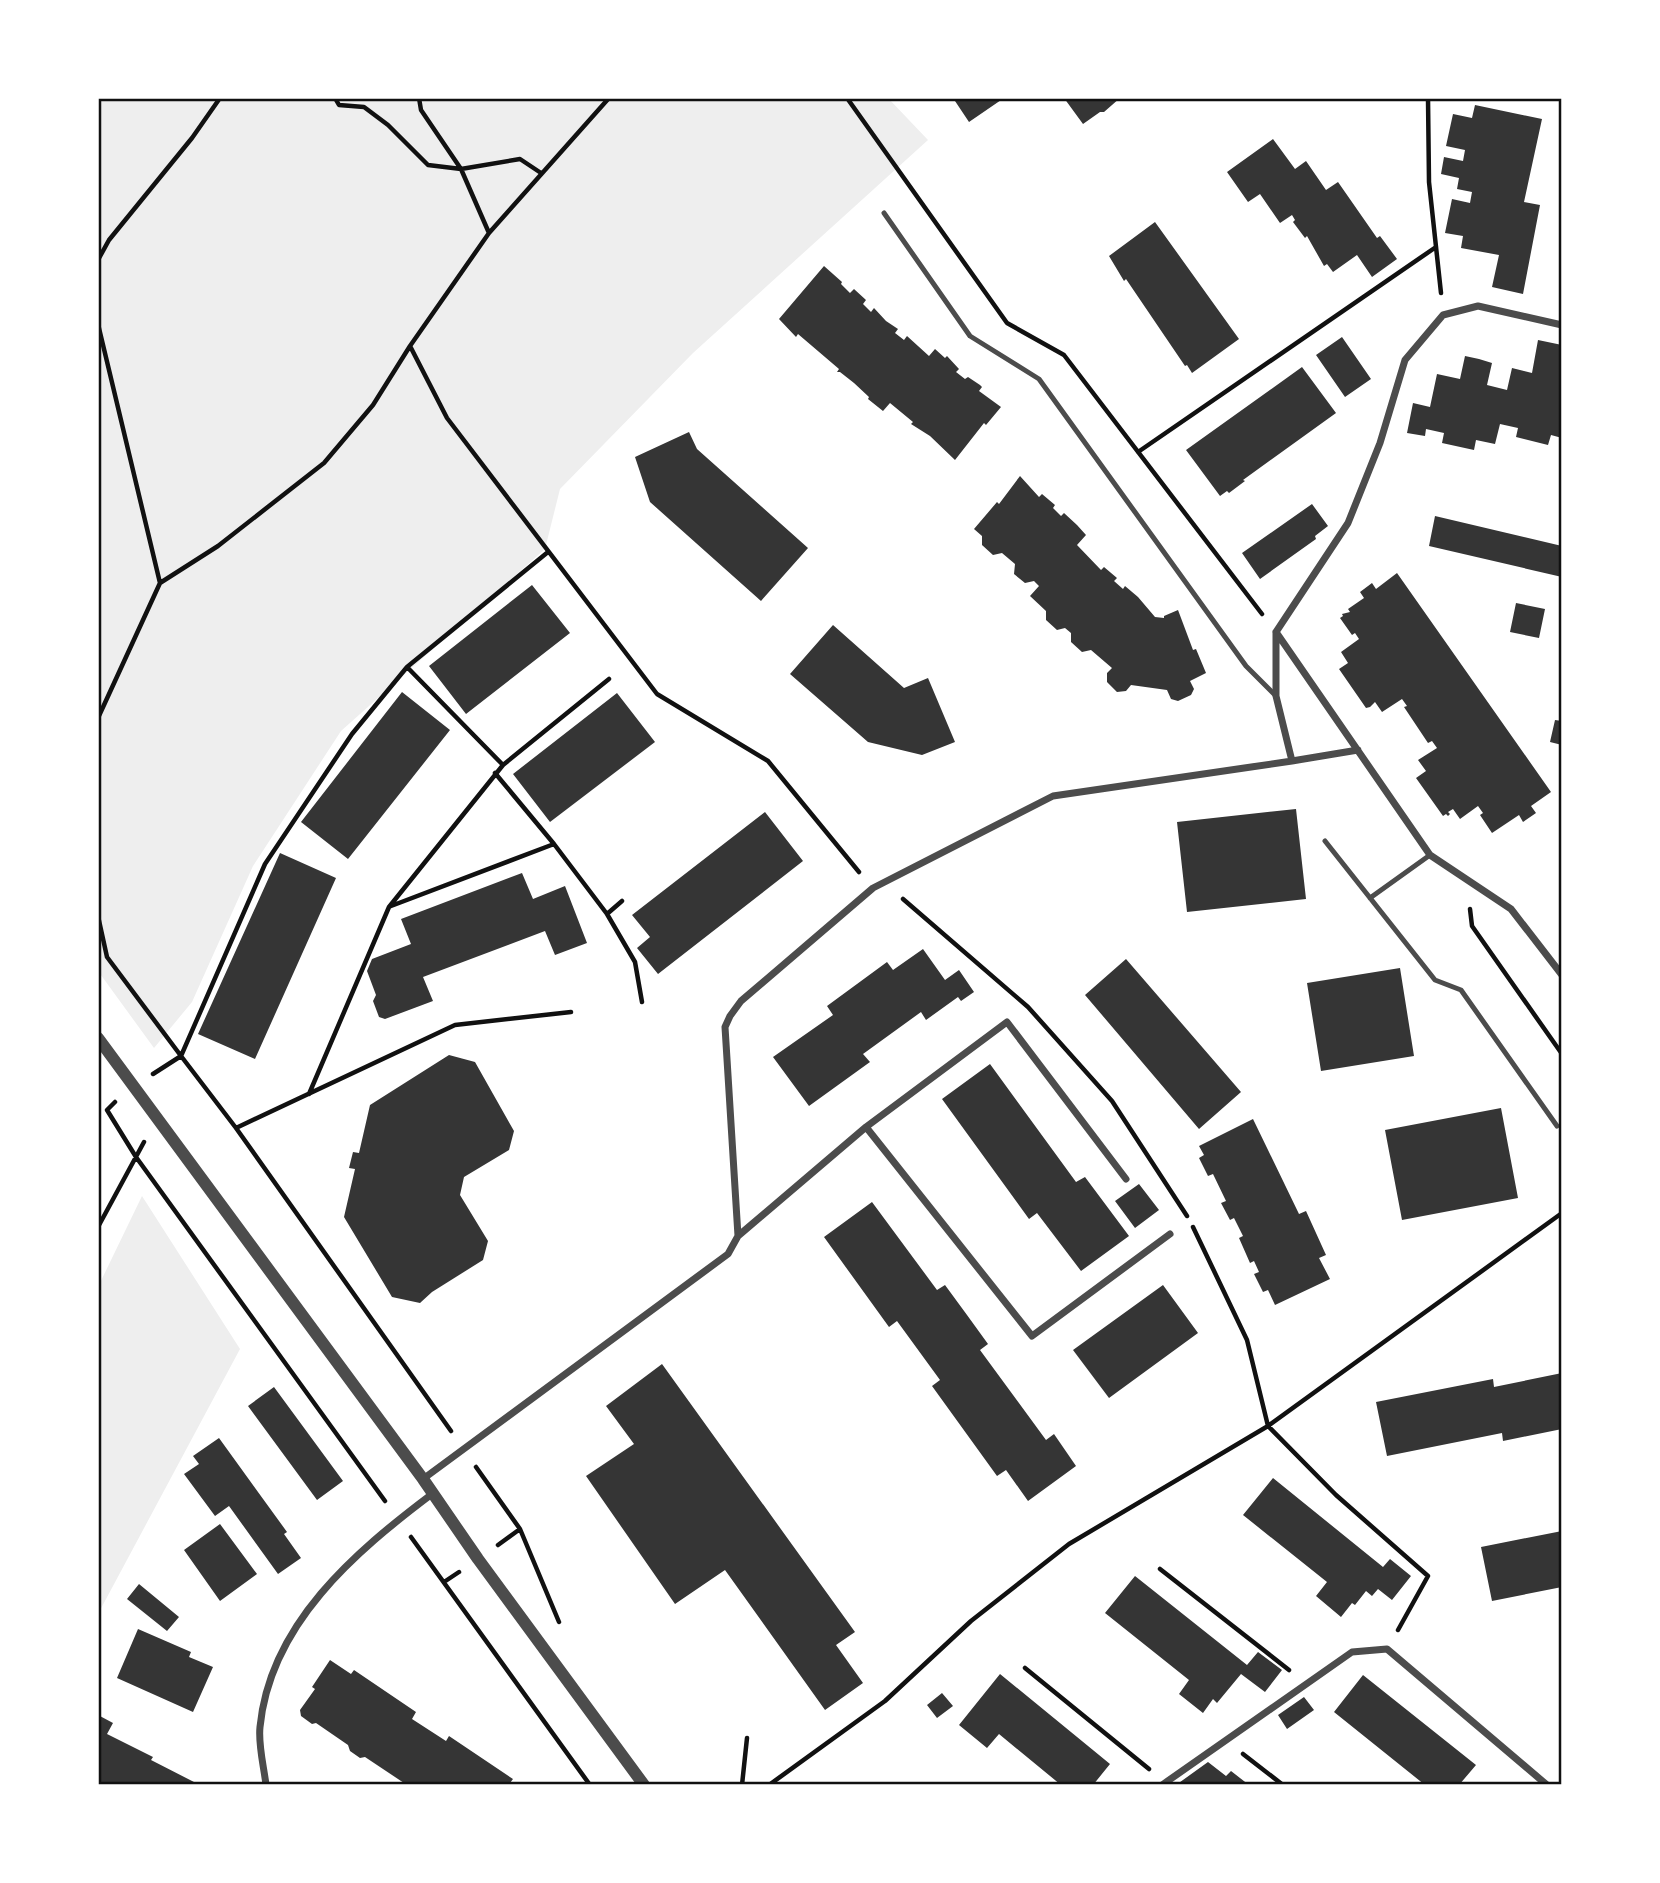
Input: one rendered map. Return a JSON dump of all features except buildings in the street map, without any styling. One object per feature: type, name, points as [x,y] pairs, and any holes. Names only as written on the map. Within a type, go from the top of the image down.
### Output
[{"type":"street","points":[[1292,761],[1276,696],[1276,632],[1348,523],[1380,443],[1405,360],[1443,315],[1478,306],[1562,325]]},
{"type":"street","points":[[1276,632],[1430,855],[1511,909],[1562,975]]},
{"type":"street","points":[[738,1236],[726,1027],[730,1016],[741,1001],[873,888],[1053,796],[1359,750]]},
{"type":"street","points":[[423,1479],[718,1262],[728,1254],[738,1236],[866,1127],[1007,1021],[1126,1179]]},
{"type":"street","points":[[98,1038],[423,1479],[644,1785]]},
{"type":"street","points":[[866,1127],[1032,1336],[1170,1234]]},
{"type":"street","points":[[266,1785],[260,1728],[270,1675],[295,1628],[343,1567],[398,1519],[432,1494]]},
{"type":"street","points":[[1164,1784],[1352,1653],[1387,1648],[1547,1785]]},
{"type":"lane","points":[[884,212],[970,336],[1039,379],[1246,666],[1276,696]]},
{"type":"lane","points":[[1325,841],[1435,980],[1461,990],[1557,1126]]},
{"type":"lane","points":[[1370,898],[1430,855]]},
{"type":"path","points":[[98,260],[109,240],[192,138],[220,98]]},
{"type":"path","points":[[335,98],[339,105],[364,107],[388,125],[428,164],[460,169],[520,159],[541,173]]},
{"type":"path","points":[[419,98],[421,110],[460,169],[489,233]]},
{"type":"path","points":[[98,718],[160,583],[218,546],[324,463],[373,405],[410,346],[489,233],[609,98]]},
{"type":"path","points":[[847,98],[1007,323],[1064,355],[1276,632]]},
{"type":"path","points":[[1429,98],[1429,182],[1443,315]]},
{"type":"path","points":[[1138,452],[1436,247]]},
{"type":"path","points":[[98,324],[160,583]]},
{"type":"path","points":[[410,346],[447,418],[657,694],[768,761],[873,888],[908,900],[1028,1007],[1112,1101],[1189,1219],[1211,1262],[1247,1340],[1268,1426],[1336,1495],[1428,1576],[1387,1648]]},
{"type":"path","points":[[548,552],[407,667],[352,734],[265,864],[181,1056],[134,1086],[107,1110],[136,1157],[590,1785]]},
{"type":"path","points":[[407,667],[503,765]]},
{"type":"path","points":[[309,1094],[389,907],[495,773],[608,679]]},
{"type":"path","points":[[495,773],[607,914],[635,962],[642,1002]]},
{"type":"path","points":[[389,907],[554,844]]},
{"type":"path","points":[[1467,880],[1472,926],[1562,1054]]},
{"type":"path","points":[[607,914],[622,901]]},
{"type":"path","points":[[98,916],[107,957],[236,1128],[520,1529],[559,1622],[549,1656]]},
{"type":"path","points":[[236,1128],[455,1025],[571,1012]]},
{"type":"path","points":[[98,1227],[156,1118]]},
{"type":"path","points":[[769,1785],[885,1701],[971,1621],[1069,1544],[1268,1426],[1562,1213]]},
{"type":"path","points":[[1160,1569],[1307,1684]]},
{"type":"path","points":[[1025,1668],[1164,1784]]},
{"type":"path","points":[[742,1785],[747,1738]]},
{"type":"path","points":[[1226,1740],[1283,1785]]},
{"type":"shaded area","points":[[98,98],[888,98],[928,140],[693,353],[560,489],[545,549],[341,731],[253,866],[192,1002],[154,1048],[98,971]]},
{"type":"shaded area","points":[[142,1196],[240,1349],[98,1614],[98,1287]]}]
